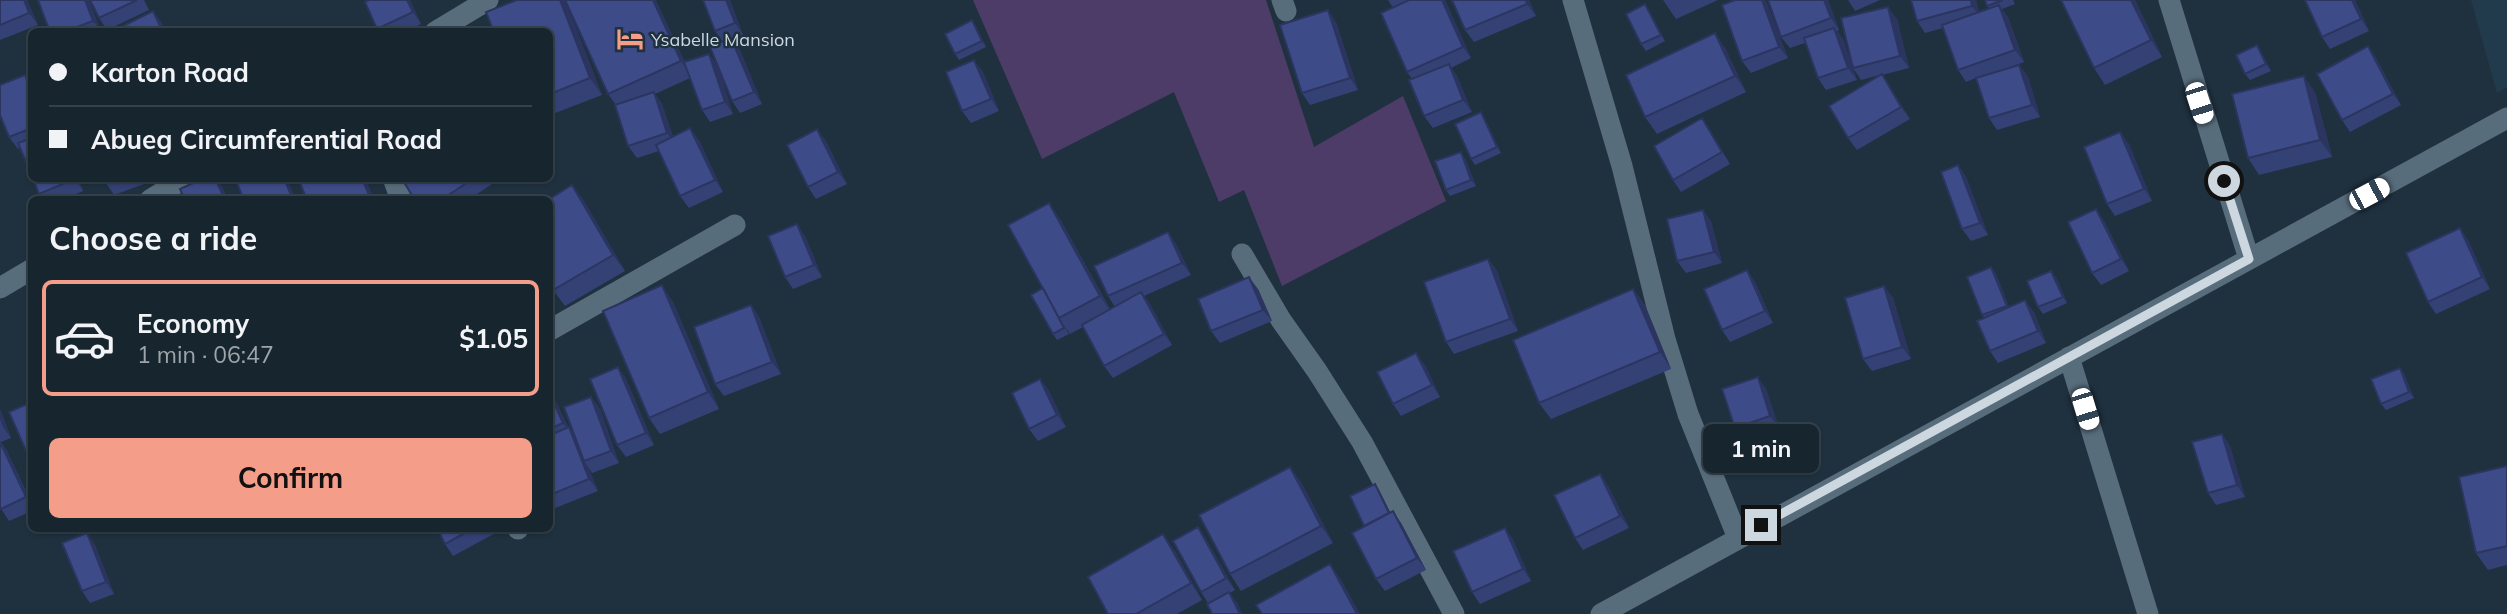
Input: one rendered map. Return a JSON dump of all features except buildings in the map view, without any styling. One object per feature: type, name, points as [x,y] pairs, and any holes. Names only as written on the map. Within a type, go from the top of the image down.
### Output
[{"type":"street","points":[[442,28],[488,0]]},
{"type":"street","points":[[1573,0],[1623,169],[1665,338],[1688,414],[1738,538]]},
{"type":"street","points":[[2169,0],[2249,259]]},
{"type":"street","points":[[1601,614],[2507,118]]},
{"type":"street","points":[[156,196],[179,182]]},
{"type":"street","points":[[553,328],[735,225]]},
{"type":"street","points":[[1242,254],[1362,442],[1454,614]]},
{"type":"street","points":[[0,288],[28,271]]},
{"type":"street","points":[[2069,358],[2148,614]]},
{"type":"shaded area","points":[[973,0],[1266,0],[1314,147],[1403,96],[1446,201],[1282,286],[1244,190],[1219,202],[1174,92],[1042,159]]},
{"type":"shaded area","points":[[2471,0],[2507,0],[2507,87],[2497,93]]},
{"type":"place","name":"Ysabelle Mansion","points":[[630,39]]},
{"type":"route","points":[[1761,525],[2249,259],[2224,181]]}]
